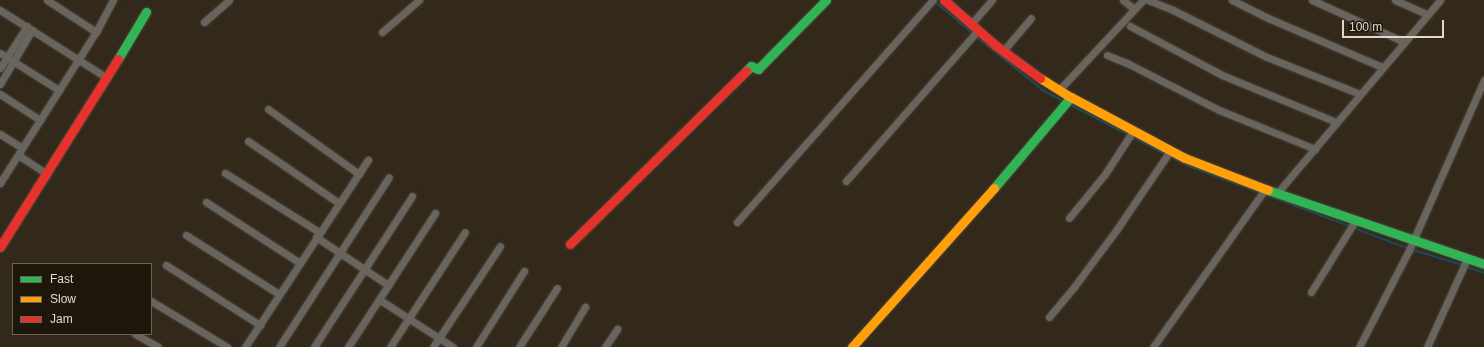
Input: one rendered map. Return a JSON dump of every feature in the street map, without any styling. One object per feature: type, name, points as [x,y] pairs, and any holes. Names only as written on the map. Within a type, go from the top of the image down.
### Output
[{"type":"street","points":[[47,0],[96,32]]},
{"type":"street","points":[[0,183],[3,172],[18,155],[96,32],[112,0]]},
{"type":"street","points":[[204,22],[229,0]]},
{"type":"street","points":[[382,32],[419,0]]},
{"type":"street","points":[[570,244],[751,66],[758,69],[826,0]]},
{"type":"street","points":[[737,222],[934,0]]},
{"type":"street","points":[[944,0],[1003,51],[1038,77],[1071,97],[1170,151],[1218,172],[1278,192],[1355,221],[1411,245],[1484,264]]},
{"type":"street","points":[[846,181],[974,27],[992,0]]},
{"type":"street","points":[[1123,0],[1134,9]]},
{"type":"street","points":[[1059,90],[1142,0]]},
{"type":"street","points":[[1148,0],[1173,10],[1268,57],[1360,94]]},
{"type":"street","points":[[1232,0],[1268,18],[1382,68]]},
{"type":"street","points":[[1312,0],[1404,42]]},
{"type":"street","points":[[1395,0],[1428,15]]},
{"type":"street","points":[[1278,192],[1440,0]]},
{"type":"street","points":[[0,10],[107,78]]},
{"type":"street","points":[[0,247],[107,78],[146,12]]},
{"type":"street","points":[[1003,51],[1031,18]]},
{"type":"street","points":[[1130,26],[1222,75],[1336,122]]},
{"type":"street","points":[[0,68],[30,28]]},
{"type":"street","points":[[0,84],[15,61],[30,28]]},
{"type":"street","points":[[0,53],[59,90]]},
{"type":"street","points":[[1107,55],[1128,63],[1219,110],[1315,150]]},
{"type":"street","points":[[1359,347],[1411,245],[1484,80]]},
{"type":"street","points":[[0,94],[40,120]]},
{"type":"street","points":[[852,347],[1022,157],[1071,97]]},
{"type":"street","points":[[268,109],[359,174]]},
{"type":"street","points":[[1069,218],[1105,174],[1133,131]]},
{"type":"street","points":[[0,134],[22,148]]},
{"type":"street","points":[[248,141],[339,203]]},
{"type":"street","points":[[1049,316],[1074,287],[1117,230],[1170,151]]},
{"type":"street","points":[[18,155],[47,174]]},
{"type":"street","points":[[245,347],[368,160]]},
{"type":"street","points":[[225,173],[318,234],[340,252],[388,285]]},
{"type":"street","points":[[279,347],[390,177]]},
{"type":"street","points":[[1154,347],[1266,188]]},
{"type":"street","points":[[314,347],[412,196]]},
{"type":"street","points":[[206,202],[300,263]]},
{"type":"street","points":[[348,347],[380,300],[388,285],[435,213]]},
{"type":"street","points":[[1311,292],[1355,221]]},
{"type":"street","points":[[390,347],[465,232]]},
{"type":"street","points":[[186,235],[279,294]]},
{"type":"street","points":[[433,347],[500,246]]},
{"type":"street","points":[[1427,347],[1467,260]]},
{"type":"street","points":[[166,265],[260,325]]},
{"type":"street","points":[[476,347],[524,271]]},
{"type":"street","points":[[519,347],[557,288]]},
{"type":"street","points":[[380,300],[453,347]]},
{"type":"street","points":[[152,302],[228,347]]},
{"type":"street","points":[[561,347],[585,308]]},
{"type":"street","points":[[605,347],[617,329]]},
{"type":"street","points":[[137,335],[158,347]]},
{"type":"waterway","points":[[934,1],[972,33]]},
{"type":"waterway","points":[[975,36],[1044,91],[1063,101]]},
{"type":"waterway","points":[[1069,104],[1186,165],[1260,193]]},
{"type":"waterway","points":[[1264,194],[1407,248],[1462,265]]},
{"type":"waterway","points":[[1466,267],[1484,273]]},
{"type":"traffic: fast","points":[[746,71],[751,66],[758,69],[826,0]]},
{"type":"traffic: fast","points":[[118,59],[146,12]]},
{"type":"traffic: fast","points":[[994,188],[1071,97]]},
{"type":"traffic: fast","points":[[1268,190],[1484,264]]},
{"type":"traffic: slow","points":[[1040,78],[1071,97],[1185,158],[1268,190]]},
{"type":"traffic: slow","points":[[852,347],[994,188]]},
{"type":"traffic: jam","points":[[944,0],[995,45],[1040,78]]},
{"type":"traffic: jam","points":[[0,247],[118,59]]},
{"type":"traffic: jam","points":[[570,244],[746,71]]}]
